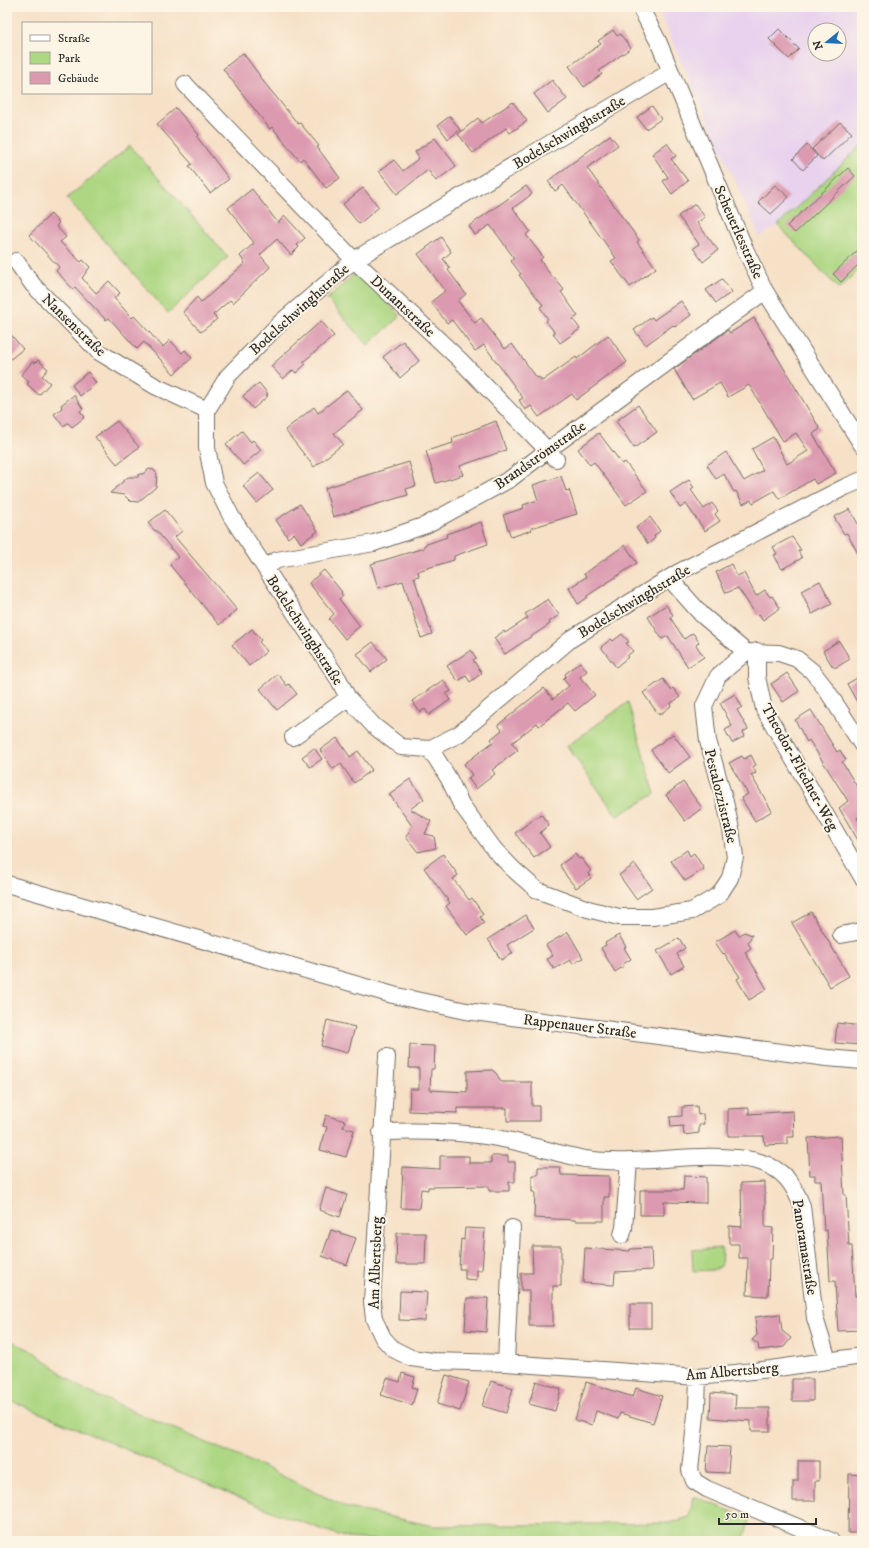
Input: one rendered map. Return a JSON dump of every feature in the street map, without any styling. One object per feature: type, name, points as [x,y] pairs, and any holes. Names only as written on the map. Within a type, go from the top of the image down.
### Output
[{"type":"street","name":"Scheuerlesstraße","points":[[640,7],[658,41],[745,249],[765,292],[862,444]]},
{"type":"street","name":"Bodelschwinghstraße","points":[[670,72],[354,260],[281,322],[228,376],[207,410],[206,448],[214,483],[231,516],[339,680],[348,698],[374,726],[401,747],[429,749],[459,734],[571,639],[669,578],[831,494],[862,480]]},
{"type":"street","name":"Dunantstraße","points":[[185,84],[354,260],[460,360],[552,454]]},
{"type":"street","name":"Nansenstraße","points":[[16,261],[33,285],[99,352],[155,386],[207,410]]},
{"type":"street","name":"Brandströmstraße","points":[[265,568],[277,560],[374,543],[426,525],[510,479],[552,454],[765,292]]},
{"type":"street","points":[[669,578],[702,615],[752,652],[779,653],[797,659],[812,671],[826,689],[862,745]]},
{"type":"street","name":"Pestalozzistraße","points":[[429,749],[449,779],[461,804],[494,849],[513,869],[537,890],[588,909],[619,917],[652,916],[692,911],[719,895],[730,878],[735,857],[725,802],[708,741],[704,706],[718,676],[752,652]]},
{"type":"street","name":"Theodor-Fliedner-Weg","points":[[752,652],[764,709],[835,828],[862,877]]},
{"type":"street","name":"Bodelschwinghstraße","points":[[293,737],[348,698]]},
{"type":"street","name":"Rappenauer Straße","points":[[7,884],[393,995],[466,1012],[827,1058],[862,1061]]},
{"type":"street","points":[[841,935],[862,931]]},
{"type":"street","name":"Am Albertsberg","points":[[387,1056],[381,1132],[372,1301],[374,1319],[383,1338],[393,1349],[411,1358],[432,1361],[506,1363],[698,1376],[771,1369],[862,1356]]},
{"type":"street","name":"Panoramastraße","points":[[381,1132],[447,1132],[501,1138],[585,1159],[630,1161],[708,1157],[736,1158],[759,1161],[774,1168],[786,1176],[796,1191],[802,1206],[815,1318],[828,1360]]},
{"type":"street","points":[[622,1235],[630,1161]]},
{"type":"street","points":[[506,1363],[512,1228]]},
{"type":"street","points":[[698,1376],[698,1406],[690,1470],[694,1481],[707,1489],[831,1541]]},
{"type":"shaded area","points":[[657,7],[862,7],[862,145],[778,225],[760,237]]},
{"type":"green space","points":[[862,145],[862,267],[839,289],[778,225]]},
{"type":"green space","points":[[130,146],[228,257],[168,313],[67,198]]},
{"type":"green space","points":[[359,270],[400,316],[368,345],[327,299]]},
{"type":"green space","points":[[628,702],[655,794],[617,816],[567,746]]},
{"type":"green space","points":[[722,1248],[721,1266],[715,1270],[693,1271],[692,1250]]},
{"type":"green space","points":[[7,1339],[34,1352],[82,1389],[268,1469],[348,1508],[434,1526],[670,1523],[689,1517],[694,1496],[750,1519],[743,1541],[388,1541],[347,1538],[276,1513],[7,1399]]},
{"type":"building","points":[[779,29],[799,49],[789,59],[769,39]]},
{"type":"building","points":[[613,30],[617,36],[620,34],[631,48],[599,71],[602,74],[584,87],[569,66],[601,44],[598,41]]},
{"type":"building","points":[[243,53],[259,76],[298,124],[300,123],[319,146],[317,147],[340,178],[326,188],[303,158],[300,161],[272,127],[270,129],[223,69]]},
{"type":"building","points":[[552,80],[567,99],[548,113],[534,94]]},
{"type":"building","points":[[513,102],[527,121],[510,133],[506,128],[473,153],[458,134],[478,118],[482,123]]},
{"type":"building","points":[[652,106],[661,119],[646,129],[637,117]]},
{"type":"building","points":[[176,108],[199,135],[197,137],[229,179],[210,193],[189,166],[192,164],[157,124]]},
{"type":"building","points":[[450,116],[460,130],[448,139],[438,125]]},
{"type":"building","points":[[840,122],[852,133],[823,161],[812,149]]},
{"type":"building","points":[[610,135],[618,145],[587,168],[639,240],[637,242],[656,268],[630,287],[611,261],[616,258],[563,185],[555,191],[548,181]]},
{"type":"building","points":[[435,138],[456,166],[436,181],[428,170],[397,194],[379,171],[394,160],[403,171],[419,158],[415,152]]},
{"type":"building","points":[[667,143],[676,156],[671,159],[688,181],[672,194],[663,181],[668,177],[652,154]]},
{"type":"building","points":[[807,145],[817,156],[803,170],[793,159]]},
{"type":"building","points":[[848,168],[855,176],[795,233],[787,226]]},
{"type":"building","points":[[775,185],[789,197],[771,214],[758,202]]},
{"type":"building","points":[[526,186],[532,194],[513,208],[530,231],[526,235],[543,257],[540,260],[564,290],[561,292],[578,316],[573,319],[580,329],[560,343],[546,321],[548,319],[540,307],[543,305],[519,275],[521,274],[511,261],[514,258],[490,225],[475,235],[469,226]]},
{"type":"building","points":[[363,188],[379,207],[359,224],[343,204]]},
{"type":"building","points":[[252,189],[278,223],[285,216],[305,238],[297,245],[299,247],[291,255],[277,239],[260,255],[270,267],[233,303],[230,300],[213,315],[217,319],[201,332],[183,312],[197,297],[201,302],[204,300],[245,263],[240,256],[254,243],[228,208]]},
{"type":"building","points":[[695,204],[705,217],[697,223],[718,250],[703,262],[693,248],[699,244],[678,216]]},
{"type":"building","points":[[51,214],[59,223],[56,226],[66,237],[60,242],[81,262],[83,260],[90,267],[82,278],[96,293],[109,281],[120,293],[114,298],[132,318],[134,316],[163,347],[170,340],[182,353],[185,350],[192,358],[174,374],[144,342],[137,349],[109,318],[106,320],[75,287],[73,289],[56,271],[59,267],[29,235]]},
{"type":"building","points":[[441,237],[451,252],[443,259],[450,268],[448,270],[466,294],[458,301],[475,323],[481,318],[505,349],[512,344],[537,378],[539,377],[542,381],[576,357],[577,359],[608,335],[627,362],[576,400],[572,394],[539,417],[531,406],[525,410],[519,400],[523,398],[484,345],[475,351],[452,320],[447,323],[431,302],[445,291],[418,254]]},
{"type":"building","points":[[862,246],[862,261],[841,282],[833,274]]},
{"type":"building","points":[[722,279],[732,292],[716,303],[706,290]]},
{"type":"building","points":[[681,301],[691,315],[675,327],[673,325],[646,345],[634,330],[652,317],[654,320]]},
{"type":"building","points":[[754,318],[820,429],[813,434],[836,473],[816,484],[813,479],[779,499],[774,491],[753,503],[751,500],[743,504],[724,474],[716,479],[707,465],[726,452],[744,481],[763,470],[752,449],[773,437],[787,464],[808,451],[796,433],[783,441],[749,385],[728,397],[720,383],[692,399],[674,369],[728,330],[730,333]]},
{"type":"building","points":[[321,321],[334,336],[303,362],[306,364],[296,373],[293,370],[283,379],[271,366]]},
{"type":"building","points":[[7,330],[23,349],[7,362]]},
{"type":"building","points":[[403,341],[419,361],[400,378],[383,357]]},
{"type":"building","points":[[38,360],[48,369],[42,376],[50,383],[39,395],[27,384],[29,382],[21,375],[33,361],[35,363]]},
{"type":"building","points":[[88,372],[96,383],[80,396],[72,385]]},
{"type":"building","points":[[259,383],[268,396],[253,409],[243,396]]},
{"type":"building","points":[[347,390],[363,410],[334,433],[343,444],[314,467],[285,430],[314,407],[318,413]]},
{"type":"building","points":[[74,395],[83,409],[80,411],[85,417],[72,427],[68,423],[63,426],[54,414],[62,408],[61,405]]},
{"type":"building","points":[[638,405],[657,432],[634,448],[616,421]]},
{"type":"building","points":[[117,421],[139,447],[117,464],[95,437]]},
{"type":"building","points":[[496,421],[506,450],[460,466],[463,475],[436,483],[426,451],[453,443],[452,438]]},
{"type":"building","points":[[242,431],[251,442],[253,440],[261,450],[243,465],[226,444]]},
{"type":"building","points":[[599,433],[622,464],[625,462],[647,491],[626,505],[594,462],[590,465],[578,449]]},
{"type":"building","points":[[409,462],[416,486],[406,489],[408,495],[333,517],[325,488]]},
{"type":"building","points":[[149,469],[154,470],[157,474],[156,487],[138,502],[130,501],[124,495],[110,493],[128,477],[138,477],[139,474],[143,474]]},
{"type":"building","points":[[259,473],[273,490],[257,503],[243,486]]},
{"type":"building","points":[[561,476],[566,491],[569,490],[577,514],[531,528],[532,530],[511,537],[503,515],[524,508],[523,505],[538,500],[533,485]]},
{"type":"building","points":[[689,480],[694,488],[691,490],[704,509],[712,503],[718,511],[715,514],[720,521],[705,531],[686,504],[680,508],[670,492]]},
{"type":"building","points":[[300,504],[318,531],[301,543],[294,533],[288,538],[276,520]]},
{"type":"building","points":[[850,509],[859,526],[862,524],[862,561],[847,533],[844,534],[834,517]]},
{"type":"building","points":[[165,510],[182,531],[175,537],[237,610],[219,625],[170,565],[178,557],[156,530],[155,531],[148,523]]},
{"type":"building","points":[[650,517],[660,531],[648,544],[636,528]]},
{"type":"building","points":[[481,522],[488,544],[454,556],[454,560],[418,571],[419,576],[414,577],[432,634],[421,638],[403,581],[378,588],[371,564],[424,548],[424,545],[447,537],[446,534]]},
{"type":"building","points":[[792,537],[801,550],[798,551],[802,558],[782,569],[774,555],[777,554],[773,547]]},
{"type":"building","points":[[625,545],[637,563],[587,596],[587,598],[578,604],[569,588],[586,577],[584,574]]},
{"type":"building","points":[[731,564],[737,576],[744,573],[756,596],[765,590],[770,597],[772,596],[780,608],[763,620],[759,614],[757,616],[738,588],[726,593],[716,572]]},
{"type":"building","points":[[324,570],[342,592],[341,593],[343,596],[339,599],[360,626],[345,639],[329,619],[334,614],[309,583]]},
{"type":"building","points":[[820,581],[832,604],[812,614],[801,591]]},
{"type":"building","points":[[548,599],[559,615],[549,622],[550,624],[505,654],[494,638],[504,631],[505,633],[528,618],[525,614]]},
{"type":"building","points":[[666,605],[673,615],[670,617],[684,639],[693,633],[699,642],[696,645],[704,657],[688,667],[668,636],[662,639],[648,617]]},
{"type":"building","points":[[252,629],[261,640],[259,642],[267,651],[249,666],[232,645]]},
{"type":"building","points":[[622,634],[629,642],[626,643],[633,651],[616,667],[601,647],[611,639],[613,641]]},
{"type":"building","points":[[839,641],[850,659],[837,667],[833,667],[823,651]]},
{"type":"building","points":[[373,642],[387,659],[371,672],[357,654]]},
{"type":"building","points":[[471,650],[476,658],[473,660],[482,673],[470,682],[466,676],[458,681],[447,666]]},
{"type":"building","points":[[580,662],[587,671],[580,677],[595,695],[575,711],[568,703],[539,726],[537,723],[512,743],[518,750],[492,770],[495,774],[476,789],[468,778],[472,775],[464,764],[493,742],[491,739],[502,730],[498,725],[544,688],[553,699],[569,686],[563,679],[566,676],[565,674]]},
{"type":"building","points":[[787,673],[799,691],[783,702],[771,684]]},
{"type":"building","points":[[278,674],[287,686],[289,684],[297,694],[277,710],[260,689]]},
{"type":"building","points":[[862,675],[862,711],[847,684]]},
{"type":"building","points":[[663,679],[671,690],[673,688],[680,697],[659,715],[643,693]]},
{"type":"building","points":[[443,680],[451,691],[446,694],[450,700],[429,715],[425,709],[420,712],[412,701]]},
{"type":"building","points":[[735,694],[742,707],[737,710],[748,729],[743,732],[745,736],[732,743],[725,730],[732,726],[720,703]]},
{"type":"building","points":[[811,710],[837,752],[840,750],[846,760],[842,762],[862,795],[862,815],[857,818],[860,823],[862,822],[862,847],[839,808],[848,801],[809,740],[807,742],[795,720]]},
{"type":"building","points":[[673,734],[690,757],[668,773],[651,750]]},
{"type":"building","points":[[337,738],[350,757],[358,751],[372,770],[354,783],[341,764],[333,769],[320,750]]},
{"type":"building","points":[[314,748],[322,759],[310,767],[302,757]]},
{"type":"building","points":[[751,755],[756,765],[753,767],[756,773],[751,775],[772,811],[755,821],[741,798],[748,794],[729,763],[742,756],[744,759]]},
{"type":"building","points":[[410,779],[424,799],[410,809],[431,821],[425,834],[434,836],[436,848],[418,852],[406,837],[412,826],[389,794]]},
{"type":"building","points":[[683,782],[702,808],[685,821],[666,795]]},
{"type":"building","points":[[541,814],[549,825],[540,833],[550,847],[534,858],[515,833]]},
{"type":"building","points":[[687,850],[690,856],[694,853],[704,869],[685,881],[671,861]]},
{"type":"building","points":[[443,854],[458,875],[453,879],[469,900],[472,898],[483,914],[480,917],[484,923],[467,935],[446,906],[450,903],[424,868]]},
{"type":"building","points":[[575,854],[579,859],[581,858],[591,871],[588,873],[591,878],[576,888],[560,865]]},
{"type":"building","points":[[635,864],[652,888],[636,899],[619,875]]},
{"type":"building","points":[[811,912],[849,976],[830,987],[792,923]]},
{"type":"building","points":[[526,915],[534,928],[507,945],[513,953],[501,960],[488,939]]},
{"type":"building","points":[[735,930],[739,936],[744,932],[752,935],[748,943],[751,948],[745,952],[767,989],[749,1000],[737,979],[740,977],[715,942]]},
{"type":"building","points":[[568,932],[583,958],[573,964],[570,960],[554,969],[547,959],[553,956],[546,945]]},
{"type":"building","points":[[619,935],[626,947],[624,948],[631,959],[615,972],[601,948],[606,945],[605,943]]},
{"type":"building","points":[[679,938],[685,948],[677,954],[684,966],[671,974],[657,951]]},
{"type":"building","points":[[327,1020],[355,1027],[348,1053],[321,1046]]},
{"type":"building","points":[[837,1023],[862,1026],[862,1045],[835,1043]]},
{"type":"building","points":[[410,1045],[435,1046],[434,1069],[431,1069],[430,1090],[467,1092],[467,1071],[492,1070],[496,1073],[501,1082],[532,1082],[532,1106],[539,1106],[539,1121],[507,1121],[507,1108],[457,1108],[457,1113],[409,1111],[410,1089],[419,1089],[419,1068],[409,1068]]},
{"type":"building","points":[[697,1106],[698,1115],[703,1114],[704,1124],[699,1125],[699,1133],[684,1135],[683,1126],[671,1127],[670,1117],[682,1116],[682,1107]]},
{"type":"building","points":[[749,1108],[749,1114],[793,1111],[794,1137],[787,1137],[787,1144],[765,1145],[764,1136],[728,1136],[728,1109]]},
{"type":"building","points":[[326,1115],[345,1121],[343,1127],[354,1130],[346,1157],[320,1150],[327,1127],[323,1126]]},
{"type":"building","points":[[841,1136],[844,1195],[846,1195],[849,1246],[852,1246],[855,1296],[860,1295],[862,1330],[838,1331],[835,1281],[830,1281],[827,1230],[824,1231],[821,1181],[815,1181],[815,1175],[810,1175],[808,1138]]},
{"type":"building","points":[[440,1156],[469,1156],[469,1163],[491,1163],[491,1156],[508,1156],[508,1162],[515,1162],[515,1182],[509,1182],[509,1191],[489,1191],[489,1186],[428,1187],[428,1190],[421,1189],[419,1209],[401,1208],[403,1167],[440,1169]]},
{"type":"building","points":[[538,1167],[560,1167],[561,1175],[609,1176],[609,1197],[604,1197],[604,1221],[575,1221],[534,1218],[535,1192],[532,1192],[532,1175],[538,1175]]},
{"type":"building","points":[[684,1176],[706,1177],[706,1203],[664,1202],[664,1215],[640,1215],[640,1190],[683,1190]]},
{"type":"building","points":[[765,1182],[765,1227],[773,1228],[772,1259],[769,1259],[768,1296],[747,1295],[748,1258],[739,1258],[739,1244],[729,1244],[729,1226],[742,1227],[741,1183]]},
{"type":"building","points":[[326,1188],[347,1195],[340,1217],[319,1210]]},
{"type":"building","points":[[465,1228],[485,1229],[482,1270],[477,1270],[477,1280],[465,1279],[465,1269],[459,1269],[461,1239],[464,1240]]},
{"type":"building","points":[[331,1230],[356,1238],[347,1265],[322,1256]]},
{"type":"building","points":[[397,1233],[426,1233],[425,1264],[396,1264]]},
{"type":"building","points":[[532,1246],[561,1246],[561,1286],[553,1286],[553,1326],[529,1326],[529,1290],[521,1290],[521,1273],[533,1273]]},
{"type":"building","points":[[585,1248],[630,1251],[630,1249],[651,1248],[652,1270],[615,1272],[614,1285],[583,1283]]},
{"type":"building","points":[[400,1291],[427,1292],[425,1321],[399,1320]]},
{"type":"building","points":[[467,1298],[488,1298],[486,1332],[465,1330]]},
{"type":"building","points":[[630,1304],[651,1304],[651,1328],[630,1328]]},
{"type":"building","points":[[780,1314],[782,1331],[791,1338],[784,1347],[759,1350],[758,1344],[752,1340],[757,1335],[755,1317]]},
{"type":"building","points":[[402,1373],[415,1377],[412,1387],[417,1389],[412,1405],[381,1395],[387,1378],[400,1382]]},
{"type":"building","points":[[446,1375],[469,1382],[460,1411],[437,1404]]},
{"type":"building","points":[[792,1379],[813,1379],[813,1401],[792,1401]]},
{"type":"building","points":[[491,1381],[513,1388],[506,1413],[482,1406]]},
{"type":"building","points":[[536,1381],[561,1389],[555,1411],[529,1404]]},
{"type":"building","points":[[586,1382],[633,1397],[636,1388],[662,1396],[653,1423],[620,1413],[618,1419],[596,1411],[592,1425],[575,1420]]},
{"type":"building","points":[[711,1393],[736,1395],[735,1408],[770,1408],[770,1431],[751,1431],[751,1421],[710,1418]]},
{"type":"building","points":[[708,1446],[730,1447],[728,1473],[706,1472]]},
{"type":"building","points":[[798,1461],[819,1461],[819,1481],[815,1481],[815,1501],[793,1501],[793,1481],[798,1481]]},
{"type":"building","points":[[849,1474],[862,1475],[862,1533],[848,1533]]}]
